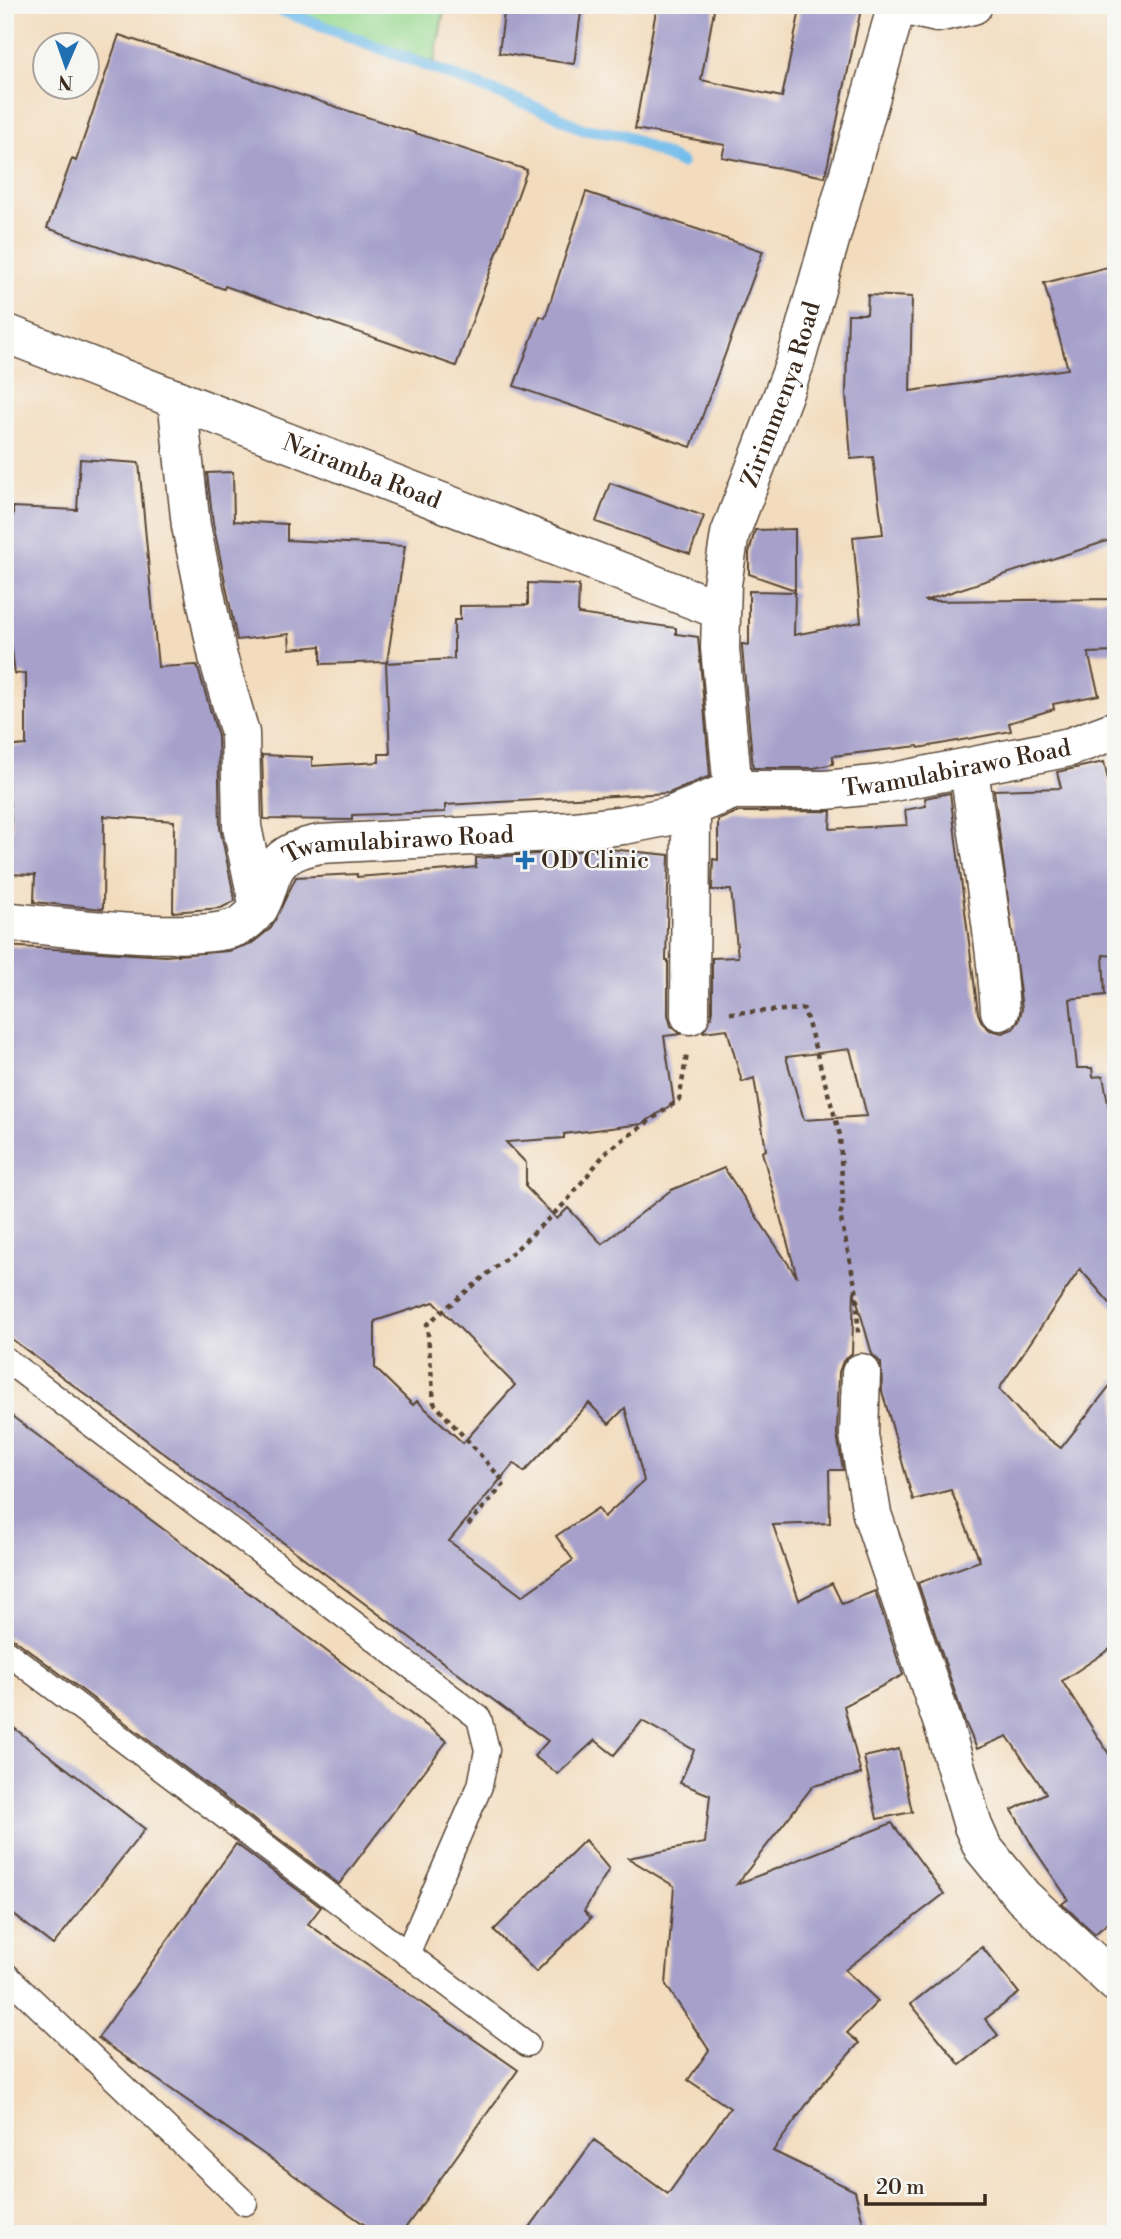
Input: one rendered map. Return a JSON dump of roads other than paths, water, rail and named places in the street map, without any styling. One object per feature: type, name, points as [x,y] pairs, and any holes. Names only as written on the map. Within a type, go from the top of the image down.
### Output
[{"type":"street","points":[[899,5],[937,13],[973,5]]},
{"type":"street","name":"Zirimmenya Road","points":[[733,790],[722,689],[720,610],[730,534],[795,363],[899,5]]},
{"type":"street","name":"Nziramba Road","points":[[5,333],[720,610]]},
{"type":"street","points":[[5,921],[208,933],[233,930],[259,908],[242,827],[240,733],[218,657],[191,526],[177,399]]},
{"type":"street","name":"Twamulabirawo Road","points":[[259,908],[270,874],[278,860],[299,848],[320,844],[573,831],[649,820],[691,808],[733,790],[827,790],[883,784],[1070,747],[1116,730]]},
{"type":"street","points":[[969,768],[986,905],[997,960],[1000,1011]]},
{"type":"street","points":[[690,1015],[691,808]]},
{"type":"street","points":[[861,1373],[859,1435],[872,1514],[944,1727],[973,1826],[983,1848],[1023,1896],[1116,1983]]},
{"type":"lane","points":[[5,1359],[479,1718],[488,1749],[480,1786],[407,1954]]},
{"type":"lane","points":[[5,1651],[527,2045]]},
{"type":"lane","points":[[5,1974],[245,2203]]},
{"type":"waterway","points":[[267,5],[553,114],[582,129],[623,135],[681,163]]},
{"type":"place","name":"OD Clinic","points":[[525,860]]}]
